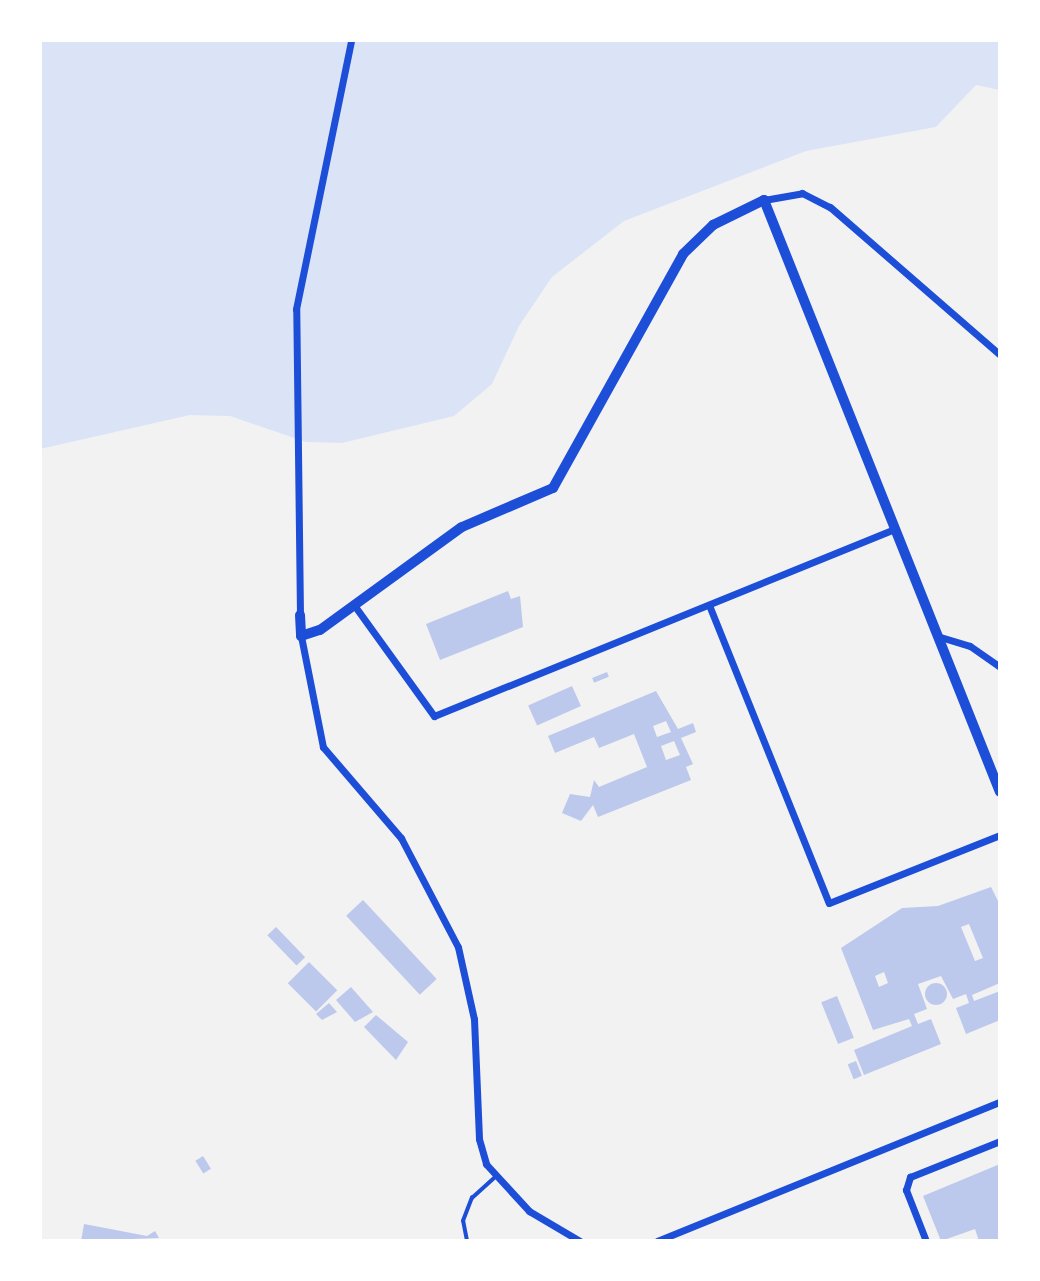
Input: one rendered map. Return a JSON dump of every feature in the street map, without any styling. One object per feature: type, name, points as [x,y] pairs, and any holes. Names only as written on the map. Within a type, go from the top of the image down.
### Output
[{"type":"street","points":[[351,40],[296,309],[300,615],[315,725],[328,757],[401,838],[458,947],[474,1019],[479,1139],[494,1178],[538,1218],[580,1241]]},
{"type":"street","points":[[301,636],[354,606],[462,527],[553,488],[683,254],[713,225],[764,200],[802,193],[830,207],[1000,355]]},
{"type":"street","points":[[764,200],[1000,792]]},
{"type":"street","points":[[354,606],[434,716],[894,529]]},
{"type":"street","points":[[709,605],[829,903],[1000,835]]},
{"type":"street","points":[[937,636],[970,646],[1000,667]]},
{"type":"street","points":[[657,1241],[1000,1102]]},
{"type":"street","points":[[926,1241],[906,1190],[910,1177],[1000,1141]]},
{"type":"lane","points":[[467,1241],[463,1222],[472,1198],[494,1178]]},
{"type":"shaded area","points":[[40,40],[1000,40],[1000,90],[976,85],[936,127],[806,151],[624,221],[552,277],[519,326],[492,384],[454,416],[342,443],[306,442],[230,416],[190,415],[40,449]]},
{"type":"building","points":[[508,591],[511,599],[520,596],[523,627],[440,660],[426,624]]},
{"type":"building","points":[[607,672],[609,677],[594,683],[592,678]]},
{"type":"building","points":[[572,686],[581,706],[537,726],[528,706]]},
{"type":"building","points":[[656,691],[678,729],[693,723],[696,732],[681,738],[693,764],[686,767],[691,780],[598,817],[593,805],[581,821],[562,813],[570,794],[590,797],[594,780],[599,787],[647,767],[634,734],[599,748],[594,737],[555,753],[548,736]],"holes":[[[666,721],[671,732],[657,737],[653,726]],[[674,741],[680,755],[666,760],[661,746]]]},
{"type":"building","points":[[991,887],[1000,905],[1000,983],[972,995],[974,1001],[1000,991],[1000,1020],[966,1034],[956,1008],[969,1003],[966,994],[953,999],[941,976],[918,984],[927,1009],[914,1014],[918,1024],[931,1019],[941,1044],[864,1075],[854,1050],[912,1026],[909,1019],[873,1030],[841,948],[902,908],[938,906]],"holes":[[[969,924],[983,958],[975,961],[961,927]],[[884,972],[888,983],[879,987],[875,976]]]},
{"type":"building","points":[[363,900],[437,979],[420,995],[346,916]]},
{"type":"building","points":[[276,927],[305,957],[297,966],[267,935]]},
{"type":"building","points":[[309,962],[337,990],[316,1011],[288,983]]},
{"type":"building","points":[[936,983],[944,986],[947,994],[944,1002],[936,1005],[928,1002],[925,994],[928,986]]},
{"type":"building","points":[[351,987],[373,1012],[355,1022],[336,1000]]},
{"type":"building","points":[[837,996],[854,1038],[838,1044],[821,1002]]},
{"type":"building","points":[[329,1003],[337,1012],[322,1020],[316,1014]]},
{"type":"building","points":[[376,1015],[408,1042],[396,1060],[364,1027]]},
{"type":"building","points":[[856,1061],[862,1076],[854,1079],[848,1064]]},
{"type":"building","points":[[203,1156],[211,1169],[203,1173],[195,1161]]},
{"type":"building","points":[[1000,1164],[1000,1241],[979,1241],[975,1229],[941,1241],[923,1196]]},
{"type":"building","points":[[84,1224],[147,1236],[155,1231],[159,1238],[81,1241]]}]
